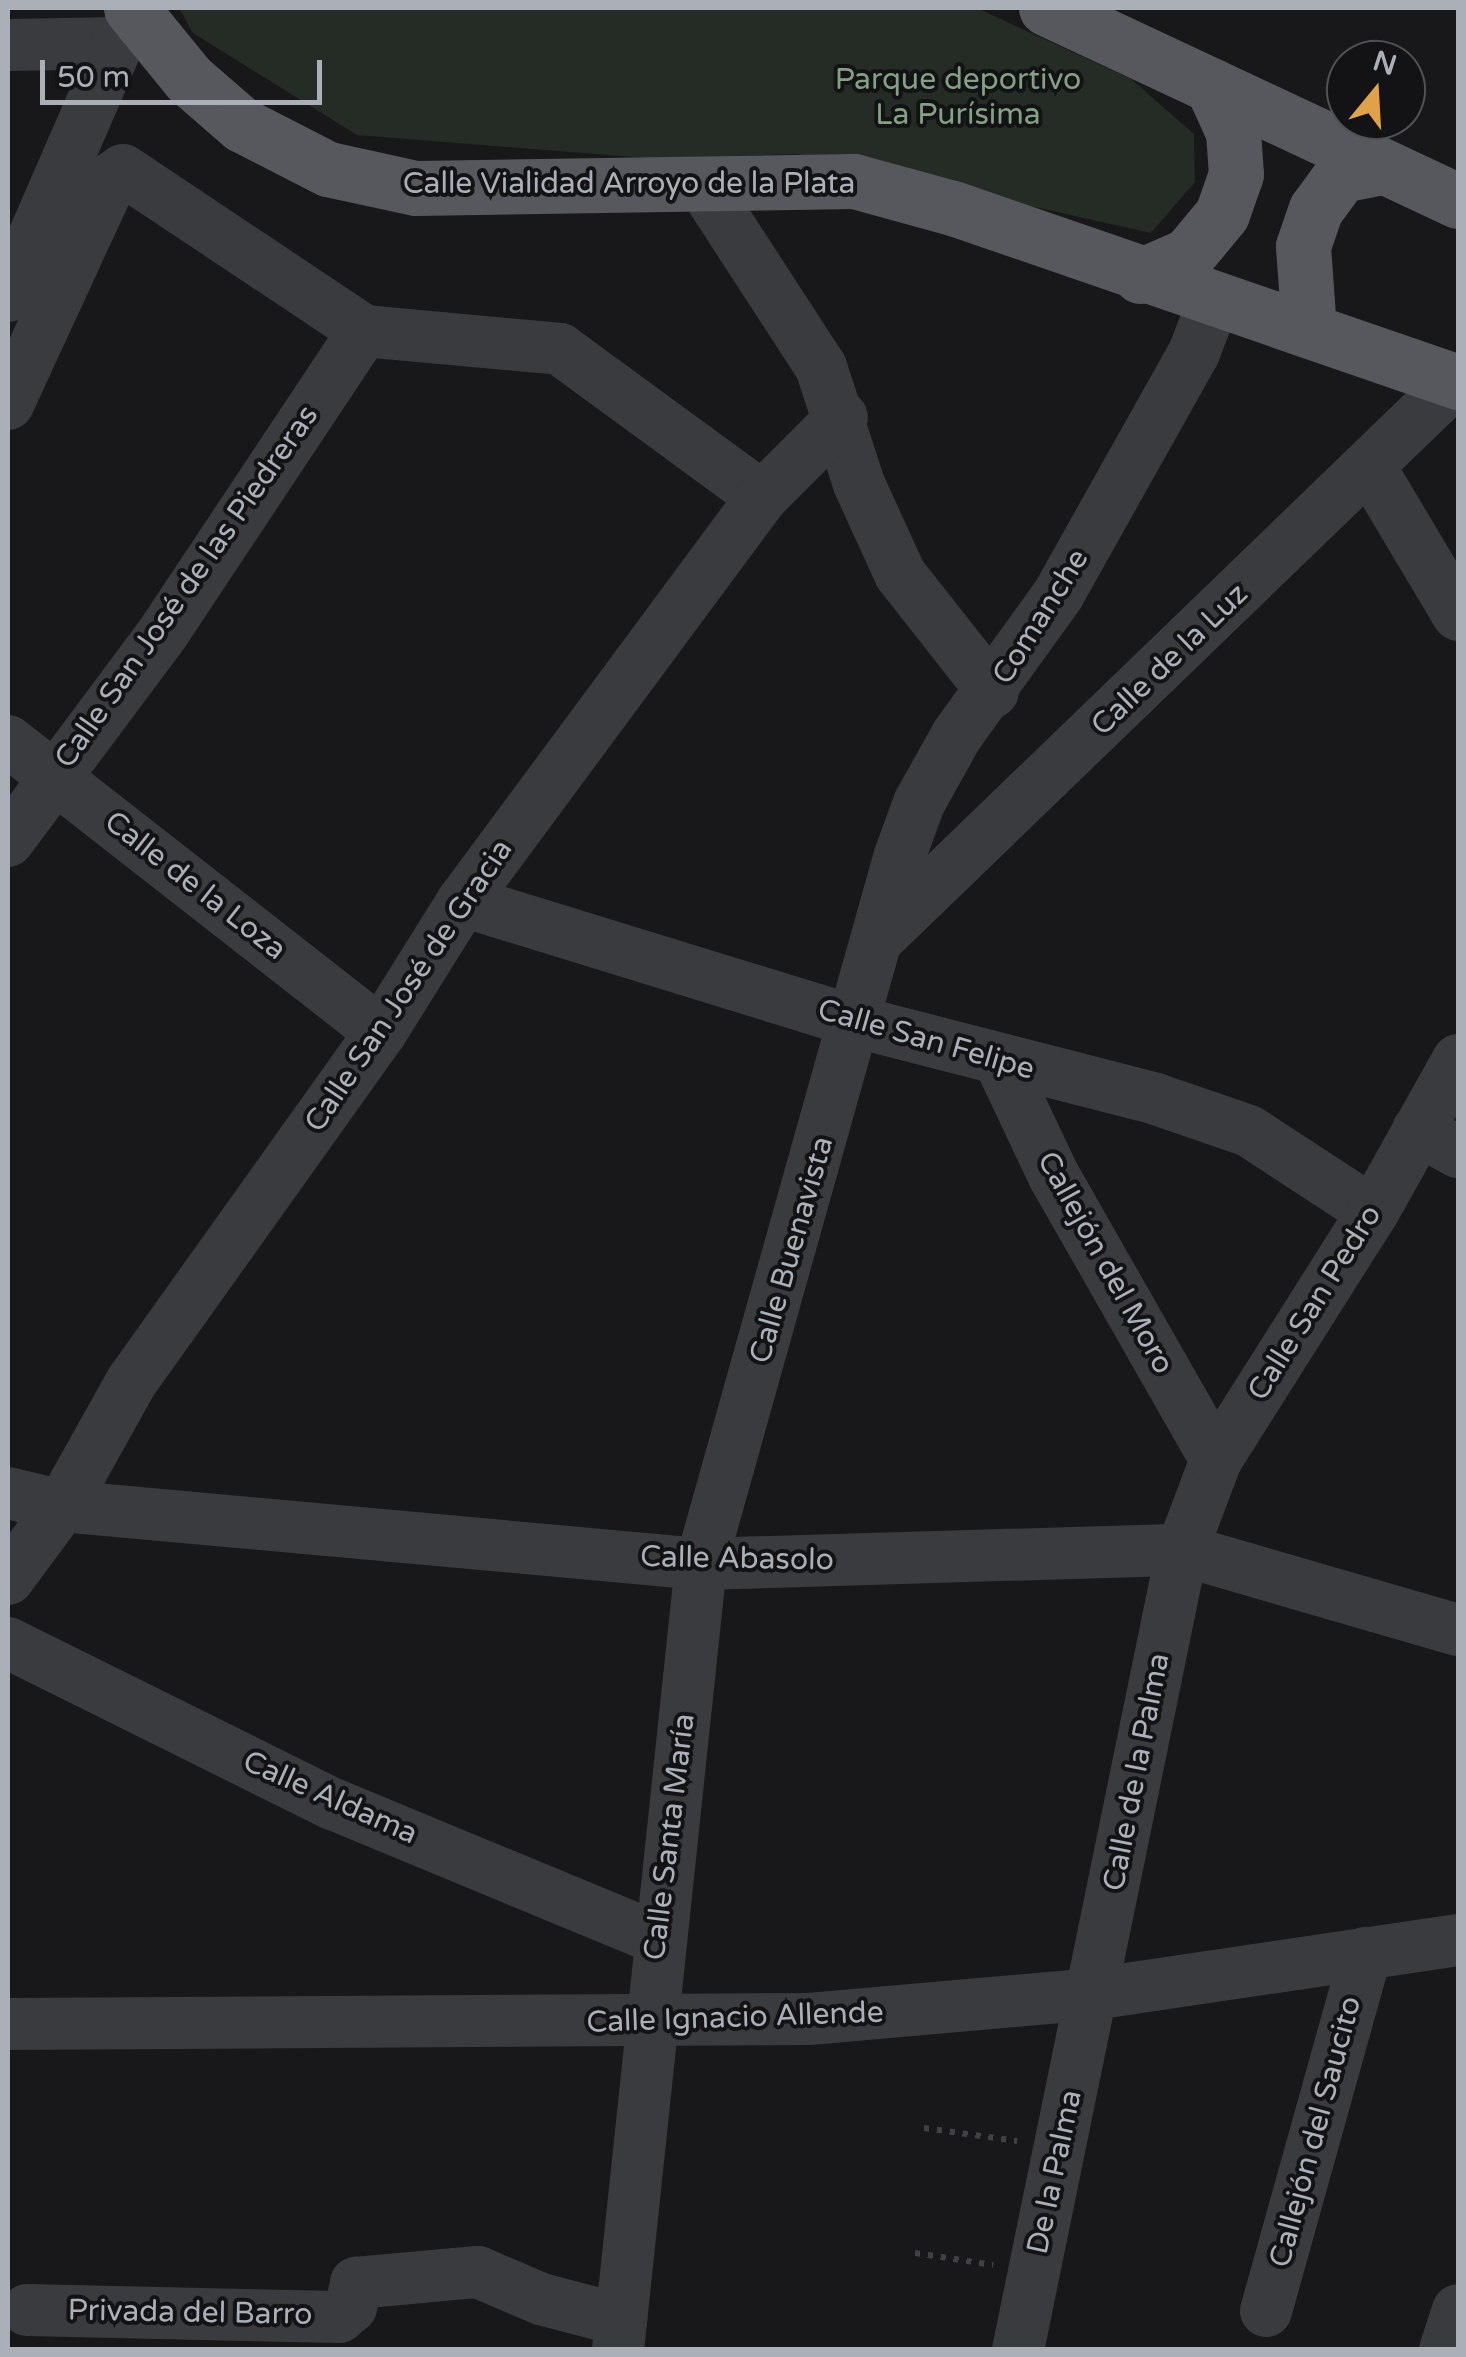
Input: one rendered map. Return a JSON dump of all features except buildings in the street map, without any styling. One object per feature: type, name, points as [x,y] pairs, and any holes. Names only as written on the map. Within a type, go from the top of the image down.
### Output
[{"type":"main road","points":[[1046,8],[1458,202]]},
{"type":"main road","name":"Calle Vialidad Arroyo de la Plata","points":[[129,22],[242,125],[328,169],[416,188],[704,188],[854,181],[953,208],[1140,276],[1457,381]]},
{"type":"main road","points":[[1140,276],[1203,244],[1222,214],[1236,174],[1233,132],[1212,86]]},
{"type":"main road","points":[[1308,330],[1303,246],[1316,209],[1340,175],[1382,167]]},
{"type":"street","points":[[8,45],[129,22]]},
{"type":"street","points":[[8,296],[129,22]]},
{"type":"street","points":[[15,372],[113,177],[123,170],[364,331],[560,349],[762,497]]},
{"type":"street","points":[[704,188],[821,366],[842,417],[859,484],[900,574],[993,692]]},
{"type":"street","name":"Comanche","points":[[880,936],[919,803],[957,735],[993,692],[1058,596],[1194,353],[1214,300]]},
{"type":"street","name":"Calle San José de las Piedreras","points":[[8,842],[165,630],[364,331]]},
{"type":"street","name":"Calle de la Luz","points":[[880,936],[1371,469],[1457,381]]},
{"type":"street","name":"Calle San José de Gracia","points":[[8,1579],[62,1506],[132,1382],[381,1032],[463,901],[762,497],[842,417]]},
{"type":"street","points":[[1371,469],[1458,615]]},
{"type":"street","name":"Calle de la Loza","points":[[8,741],[381,1032]]},
{"type":"street","name":"Calle San Felipe","points":[[463,901],[857,1022],[1000,1062],[1156,1098],[1249,1131],[1374,1212]]},
{"type":"street","name":"Calle Buenavista","points":[[702,1564],[880,936]]},
{"type":"street","name":"Calle San Pedro","points":[[1182,1550],[1216,1460],[1374,1212],[1438,1141],[1458,1060]]},
{"type":"street","name":"Callejón del Moro","points":[[1000,1062],[1054,1176],[1216,1460]]},
{"type":"street","name":"Calle Abasolo","points":[[8,1494],[62,1506],[702,1564],[1182,1550],[1458,1630]]},
{"type":"street","name":"Calle de la Palma","points":[[1093,1994],[1182,1550]]},
{"type":"street","name":"Calle Santa María","points":[[619,2335],[648,2025],[702,1564]]},
{"type":"street","name":"Calle Aldama","points":[[8,1643],[333,1804],[659,1939]]},
{"type":"street","name":"Calle Ignacio Allende","points":[[8,2024],[648,2025],[809,2020],[1093,1994],[1458,1940]]},
{"type":"street","name":"Callejón del Saucito","points":[[1266,2311],[1366,1953]]},
{"type":"street","name":"De la Palma","points":[[1018,2350],[1093,1994]]},
{"type":"street","name":"Privada del Barro","points":[[27,2310],[340,2317],[351,2308],[356,2284],[478,2272],[619,2335]]},
{"type":"street","points":[[1445,2350],[1458,2310]]},
{"type":"path","points":[[924,2128],[1060,2147]]},
{"type":"path","points":[[915,2253],[1035,2271]]},
{"type":"green space","name":"Parque deportivo La Purísima","points":[[179,8],[977,8],[1131,79],[1194,134],[1195,182],[1151,233],[798,154],[646,158],[357,135],[193,33]]}]
